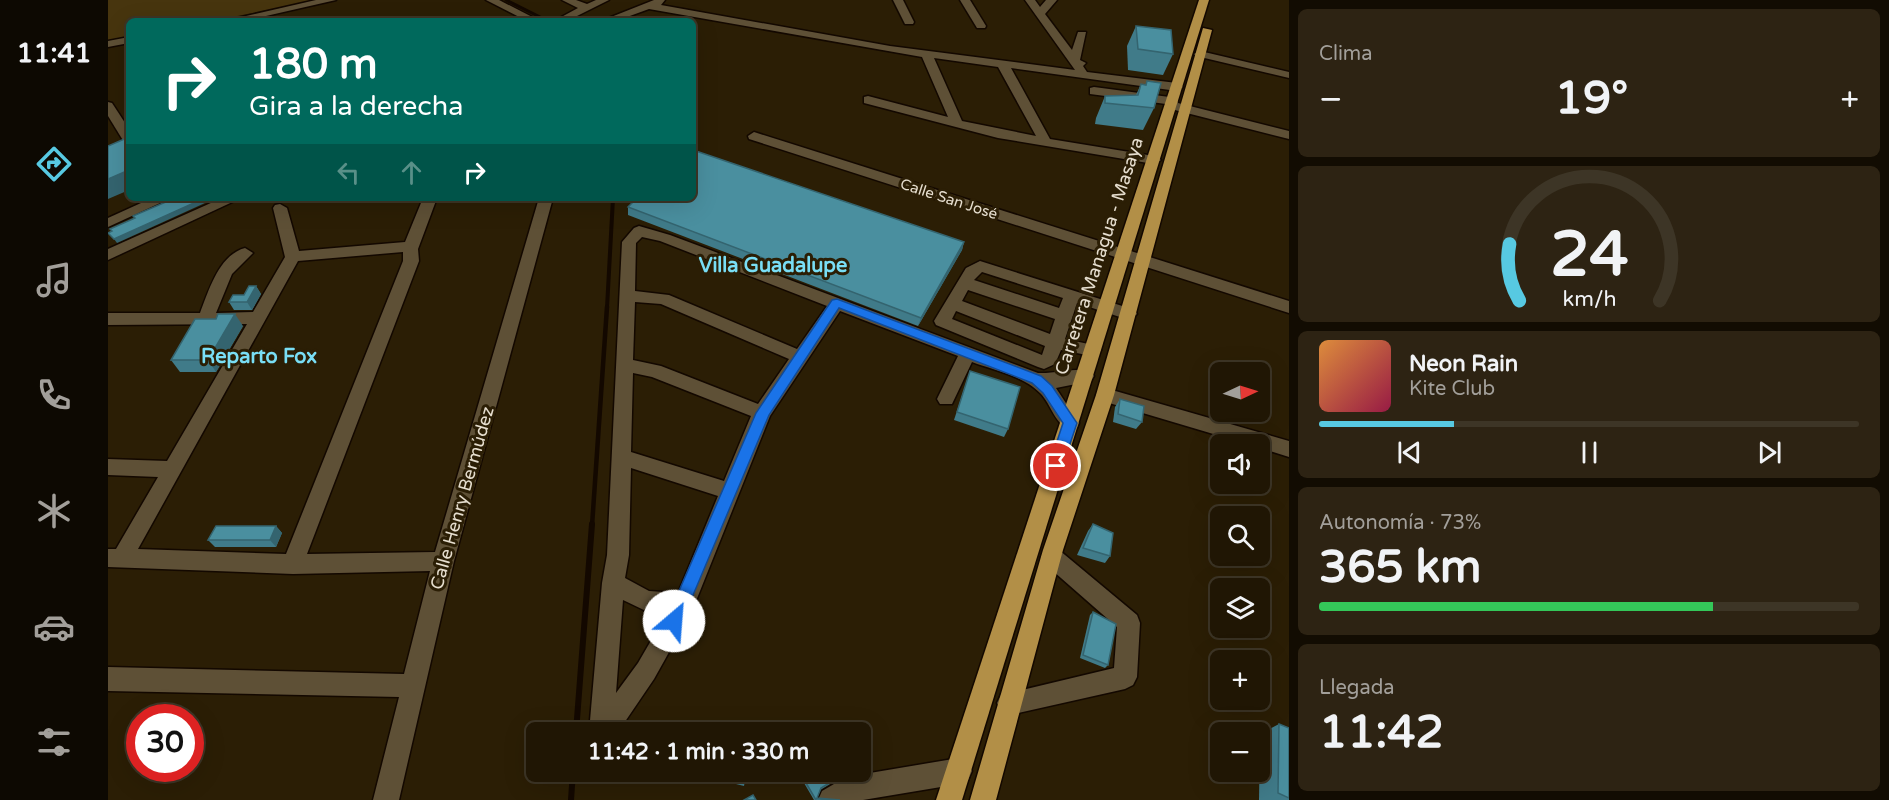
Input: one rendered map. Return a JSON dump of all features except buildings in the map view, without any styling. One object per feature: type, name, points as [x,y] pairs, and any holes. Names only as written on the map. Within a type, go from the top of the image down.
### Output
[{"type":"highway","name":"Carretera Managua - Masaya","points":[[983,800],[1052,556],[1105,395],[1144,261],[1176,105],[1177,87],[1204,0]]},
{"type":"highway","name":"Carretera Managua - Masaya","points":[[948,800],[1154,159],[1200,54],[1216,0]]},
{"type":"street","points":[[244,18],[331,0]]},
{"type":"street","points":[[490,0],[529,18]]},
{"type":"street","points":[[567,0],[587,8]]},
{"type":"street","points":[[565,18],[604,0]]},
{"type":"street","points":[[615,18],[663,0]]},
{"type":"street","points":[[898,0],[909,22]]},
{"type":"street","points":[[965,0],[981,26]]},
{"type":"street","points":[[1030,0],[1084,75]]},
{"type":"street","points":[[1040,14],[1052,0]]},
{"type":"street","points":[[651,6],[799,34],[1177,87]]},
{"type":"street","points":[[1074,62],[1082,34]]},
{"type":"street","points":[[108,44],[126,41]]},
{"type":"street","points":[[926,53],[957,124]]},
{"type":"street","points":[[1200,54],[1289,75]]},
{"type":"street","points":[[1074,62],[1130,72]]},
{"type":"street","points":[[1002,63],[1046,143]]},
{"type":"street","points":[[1094,91],[1176,105],[1289,135]]},
{"type":"street","points":[[868,100],[957,124],[1046,143],[1154,159]]},
{"type":"street","points":[[109,109],[126,134]]},
{"type":"street","name":"Calle San José","points":[[754,136],[1289,307]]},
{"type":"street","points":[[108,223],[157,201]]},
{"type":"street","points":[[108,255],[227,201]]},
{"type":"street","points":[[293,564],[411,261],[410,249],[429,201]]},
{"type":"street","name":"Calle Henry Bermúdez","points":[[386,800],[443,561],[545,201]]},
{"type":"street","points":[[115,558],[172,469],[293,257],[280,208]]},
{"type":"street","points":[[603,722],[613,583],[618,555],[629,242],[639,231],[665,237],[1037,380],[1048,389],[1070,423]]},
{"type":"street","points":[[293,257],[402,246],[410,249]]},
{"type":"street","points":[[205,318],[228,268],[237,257],[245,253]]},
{"type":"street","points":[[1072,294],[1049,360],[1037,361],[946,325],[942,318],[964,282],[975,269],[987,267],[1072,294],[1107,308],[1129,314]]},
{"type":"street","points":[[964,282],[1064,316]]},
{"type":"street","points":[[628,296],[663,299],[800,357]]},
{"type":"street","points":[[609,722],[646,671],[684,604],[762,413],[837,303]]},
{"type":"street","points":[[952,303],[1055,343],[1092,350]]},
{"type":"street","points":[[108,319],[260,318]]},
{"type":"street","points":[[946,399],[968,353]]},
{"type":"street","points":[[626,365],[655,371],[762,413]]},
{"type":"street","points":[[1037,380],[1057,381],[1085,376]]},
{"type":"street","points":[[1105,395],[1289,449]]},
{"type":"street","points":[[621,457],[730,491]]},
{"type":"street","points":[[108,467],[172,469]]},
{"type":"street","points":[[1009,703],[1125,678],[1129,623],[1052,556]]},
{"type":"street","points":[[115,558],[293,564],[443,561]]},
{"type":"street","points":[[613,583],[646,601],[684,604]]},
{"type":"street","points":[[108,680],[413,686]]},
{"type":"street","points":[[831,800],[846,790],[959,771]]},
{"type":"shaded area","points":[[108,0],[318,0],[227,18],[126,18],[126,38],[108,41]]},
{"type":"waterway","points":[[506,0],[542,18]]},
{"type":"waterway","points":[[607,308],[613,201]]},
{"type":"waterway","points":[[592,526],[607,307]]},
{"type":"waterway","points":[[577,722],[592,524]]},
{"type":"waterway","points":[[571,800],[572,782]]},
{"type":"district","name":"Villa Guadalupe","points":[[773,266]]},
{"type":"district","name":"Reparto Fox","points":[[259,357]]},
{"type":"route","points":[[674,621],[684,604],[762,413],[837,303],[1037,380],[1048,389],[1070,423],[1056,466]]}]
